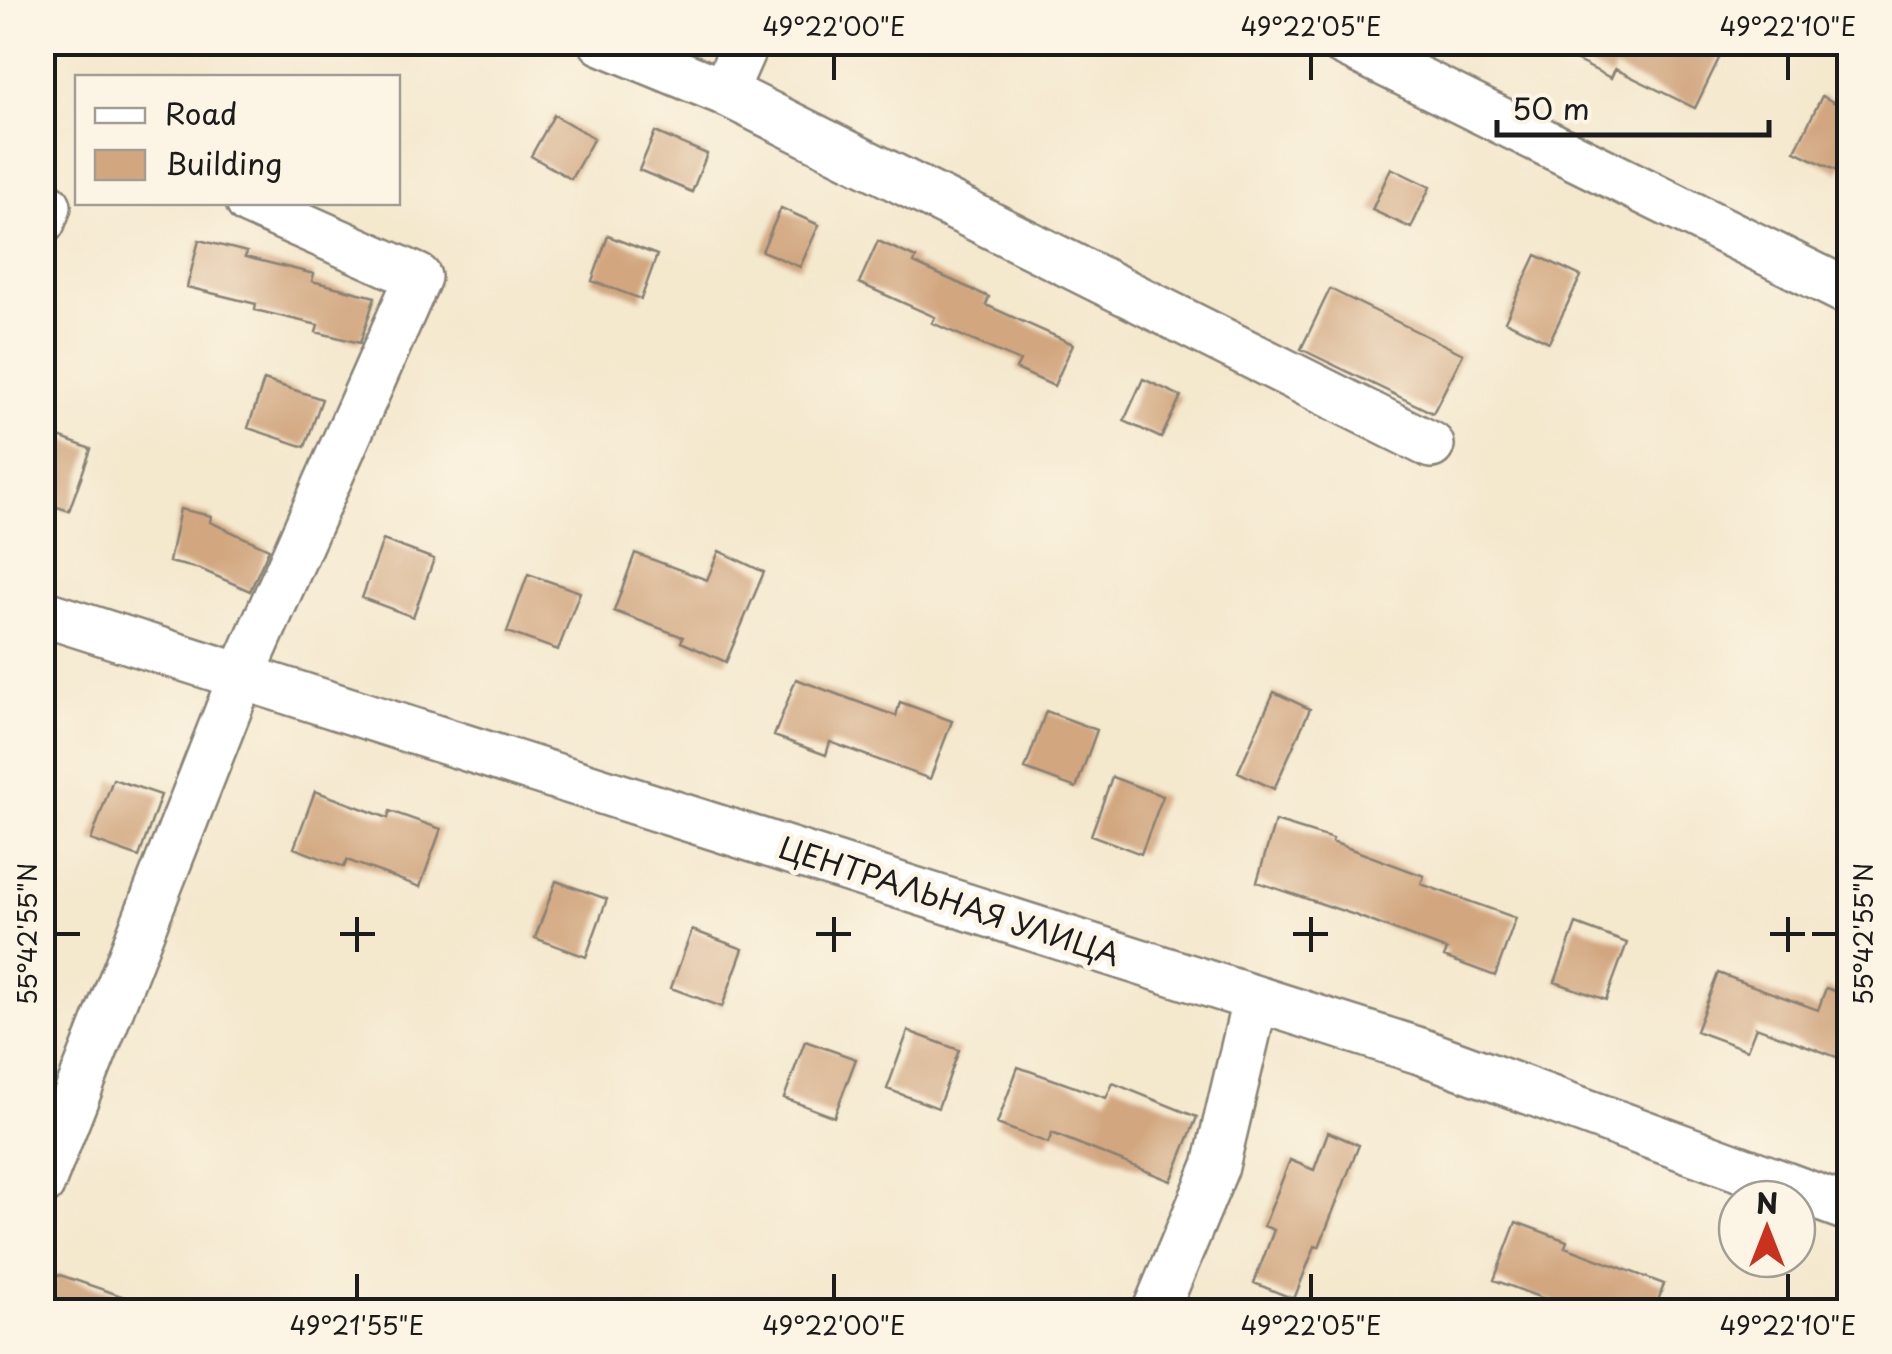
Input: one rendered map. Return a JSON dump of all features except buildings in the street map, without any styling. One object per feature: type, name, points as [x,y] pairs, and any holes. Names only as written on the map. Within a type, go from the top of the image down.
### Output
[{"type":"street","points":[[602,42],[724,92],[1431,445]]},
{"type":"street","points":[[724,92],[746,42]]},
{"type":"street","points":[[1342,42],[1850,293]]},
{"type":"street","points":[[42,1183],[242,675],[418,277],[255,205]]},
{"type":"street","name":"ЦЕНТРАЛЬНАЯ УЛИЦА","points":[[42,613],[1420,1052],[1850,1209]]},
{"type":"street","points":[[1156,1312],[1216,1166],[1256,1001]]}]
